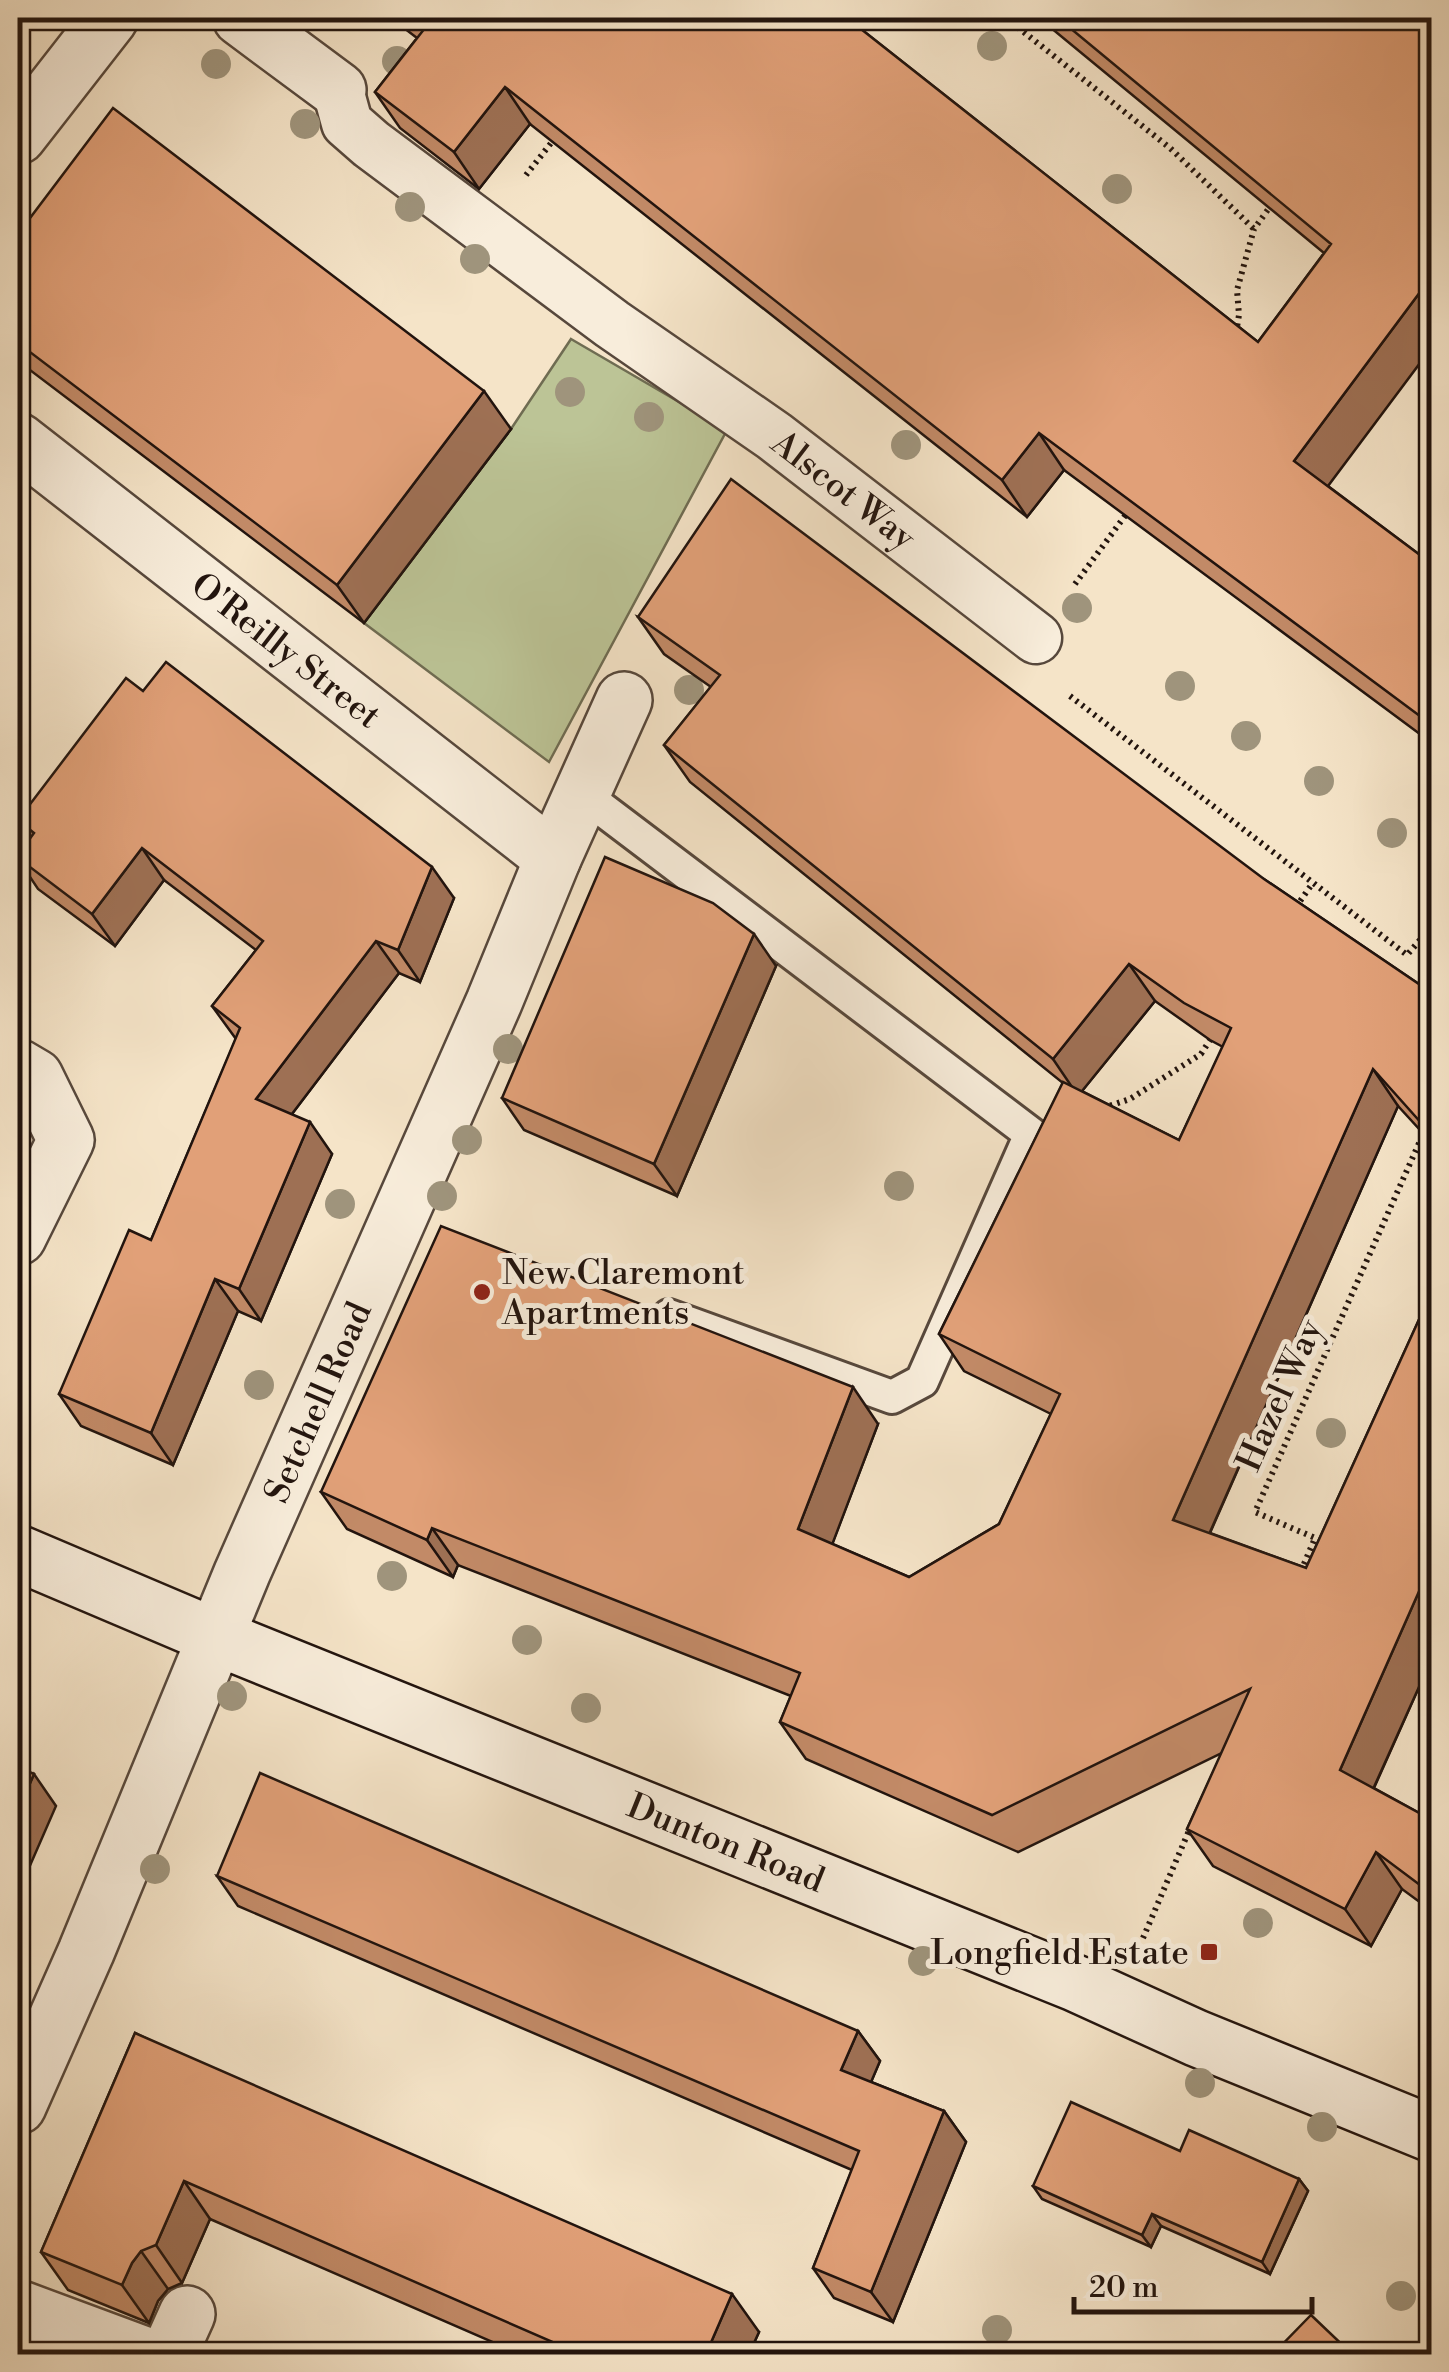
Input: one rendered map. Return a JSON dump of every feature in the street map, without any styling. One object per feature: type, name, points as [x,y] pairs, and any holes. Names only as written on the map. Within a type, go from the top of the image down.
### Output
[{"type":"street","points":[[18,136],[110,18]]},
{"type":"street","name":"Alscot Way","points":[[241,18],[338,90],[347,123],[371,144],[612,324],[774,436],[1036,638]]},
{"type":"street","name":"O'Reilly Street","points":[[18,442],[553,858]]},
{"type":"street","name":"Setchell Road","points":[[18,2106],[38,2001],[86,1952],[248,1559],[624,700]]},
{"type":"street","points":[[18,1067],[36,1077],[66,1140],[18,1237]]},
{"type":"street","name":"Dunton Road","points":[[18,1553],[1432,2134]]},
{"type":"street","points":[[18,2308],[142,2354]]},
{"type":"lane","points":[[581,793],[1031,1134],[922,1381],[892,1397],[634,1303]]},
{"type":"path","points":[[1006,18],[1170,148],[1254,229]]},
{"type":"path","points":[[485,229],[566,123]]},
{"type":"path","points":[[1235,337],[1239,315],[1237,290],[1254,229],[1276,199]]},
{"type":"path","points":[[1140,494],[1036,638],[1051,682],[1408,955],[1432,926]]},
{"type":"path","points":[[1290,916],[1313,884]]},
{"type":"path","points":[[1031,1134],[1130,1099],[1201,1054],[1210,1040]]},
{"type":"path","name":"Hazel Way","points":[[1299,1574],[1315,1538],[1255,1512],[1432,1114]]},
{"type":"path","points":[[1143,1939],[1198,1812]]},
{"type":"green space","points":[[571,339],[727,430],[549,762],[364,623],[511,429]]},
{"type":"building","points":[[412,18],[847,18],[1258,342],[1331,244],[1058,18],[1432,18],[1432,276],[1294,461],[1432,564],[1432,725],[1039,433],[1002,480],[505,87],[454,152],[375,92],[425,28]]},
{"type":"building","points":[[113,108],[484,391],[337,585],[18,343],[18,234]]},
{"type":"building","points":[[731,479],[1264,879],[1432,993],[1432,1135],[1373,1069],[1173,1520],[1306,1568],[1432,1291],[1432,1562],[1340,1770],[1432,1820],[1432,1894],[1376,1852],[1345,1909],[1187,1829],[1250,1689],[992,1815],[780,1722],[800,1673],[432,1528],[427,1540],[321,1492],[441,1226],[853,1387],[798,1529],[909,1577],[999,1524],[1060,1394],[939,1334],[1063,1082],[1179,1140],[1231,1028],[1184,1003],[1129,964],[1053,1059],[664,745],[720,675],[638,617]]},
{"type":"building","points":[[166,662],[432,867],[398,950],[376,941],[256,1099],[310,1122],[239,1289],[215,1279],[151,1433],[59,1394],[129,1230],[151,1240],[240,1028],[212,1006],[263,941],[142,848],[92,914],[18,858],[34,833],[18,820],[126,678],[143,691]]},
{"type":"building","points":[[605,857],[713,903],[754,934],[654,1164],[502,1098]]},
{"type":"building","points":[[18,1767],[34,1774],[18,1811]]},
{"type":"building","points":[[260,1773],[858,2031],[841,2070],[944,2111],[871,2292],[813,2268],[859,2151],[217,1876]]},
{"type":"building","points":[[135,2033],[732,2294],[706,2354],[580,2354],[184,2181],[156,2245],[141,2251],[122,2285],[41,2252]]},
{"type":"building","points":[[1071,2102],[1180,2151],[1189,2130],[1299,2179],[1262,2262],[1152,2214],[1142,2235],[1033,2186]]},
{"type":"building","points":[[1311,2315],[1352,2354],[1273,2354]]},
{"type":"place","name":"New Claremont Apartments","points":[[482,1292]]},
{"type":"place","name":"Longfield Estate","points":[[1209,1952]]}]
